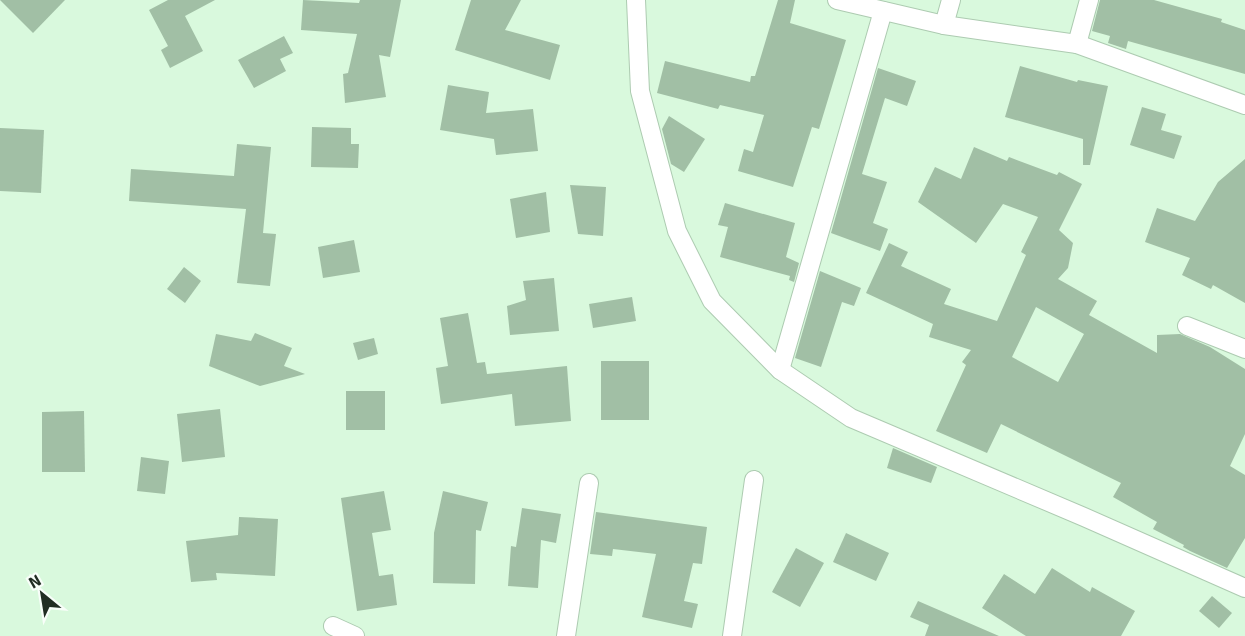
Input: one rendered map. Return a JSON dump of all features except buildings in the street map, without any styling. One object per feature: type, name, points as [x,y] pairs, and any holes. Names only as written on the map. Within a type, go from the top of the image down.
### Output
[{"type":"street","points":[[636,0],[640,91],[677,231],[712,301],[780,370],[851,418],[1245,588]]},
{"type":"street","points":[[837,0],[944,25],[1077,44],[1245,105]]},
{"type":"street","points":[[944,25],[951,0]]},
{"type":"street","points":[[1077,44],[1089,0]]},
{"type":"street","points":[[780,370],[883,11]]},
{"type":"street","points":[[1188,326],[1245,349]]},
{"type":"street","points":[[732,636],[754,480]]},
{"type":"street","points":[[566,636],[589,483]]},
{"type":"street","points":[[333,626],[355,636]]}]
